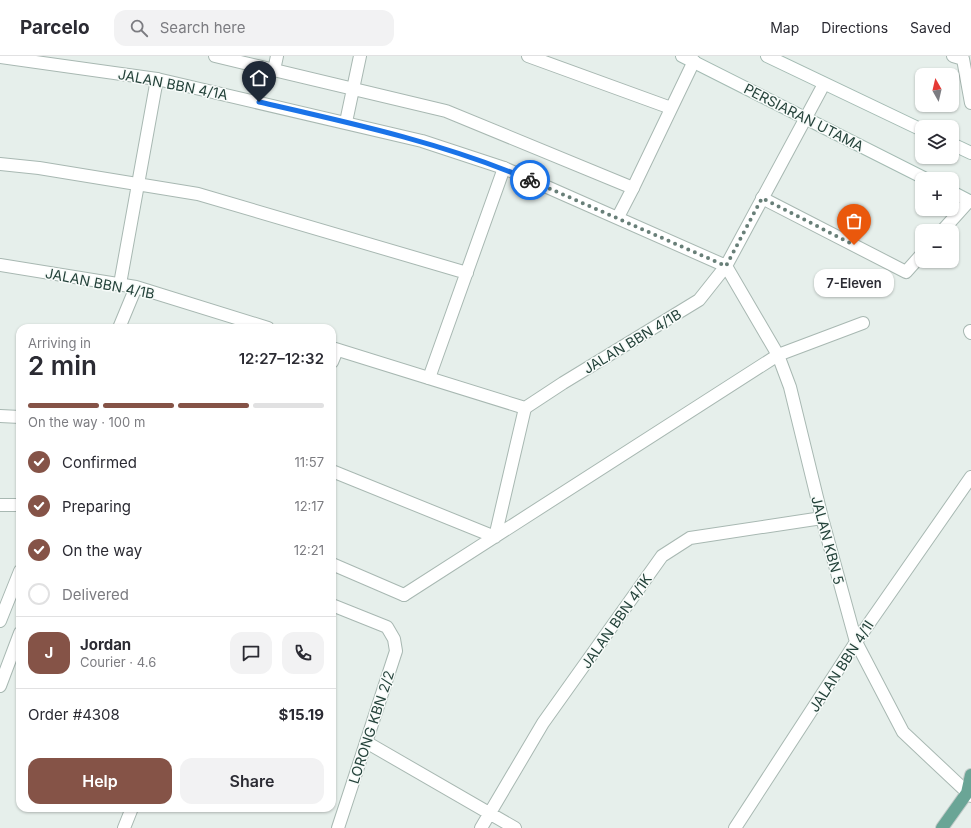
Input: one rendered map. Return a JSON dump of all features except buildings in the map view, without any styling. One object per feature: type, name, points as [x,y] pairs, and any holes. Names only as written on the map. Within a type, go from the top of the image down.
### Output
[{"type":"main road","points":[[942,828],[970,793],[971,775]]},
{"type":"street","points":[[215,56],[446,111],[633,188]]},
{"type":"street","points":[[274,70],[277,56]]},
{"type":"street","points":[[346,122],[360,56]]},
{"type":"street","points":[[528,56],[670,108]]},
{"type":"street","name":"PERSIARAN UTAMA","points":[[682,56],[915,173]]},
{"type":"street","points":[[767,56],[915,127]]},
{"type":"street","points":[[953,56],[963,60],[971,103]]},
{"type":"street","name":"JALAN BBN 4/1A","points":[[0,57],[157,79],[422,141],[504,168],[618,217],[726,266]]},
{"type":"street","points":[[618,217],[694,61]]},
{"type":"street","points":[[120,284],[157,79]]},
{"type":"street","name":"JALAN BBN 4/1B","points":[[525,408],[563,383],[699,300],[726,266],[824,84]]},
{"type":"street","points":[[959,147],[971,153]]},
{"type":"street","points":[[0,164],[39,168],[198,194],[467,273]]},
{"type":"street","points":[[429,378],[504,168]]},
{"type":"street","points":[[949,224],[970,201],[959,196]]},
{"type":"street","points":[[762,198],[906,272],[915,262]]},
{"type":"street","name":"JALAN BBN 4/1B","points":[[0,265],[136,287],[255,324]]},
{"type":"street","name":"JALAN KBN 5","points":[[726,266],[778,355],[790,387],[822,518],[856,642],[903,732],[970,793]]},
{"type":"street","points":[[121,324],[136,287]]},
{"type":"street","points":[[336,566],[404,595],[778,355],[863,323]]},
{"type":"street","points":[[336,350],[525,408],[495,537]]},
{"type":"street","points":[[0,416],[16,417]]},
{"type":"street","points":[[336,474],[495,537]]},
{"type":"street","name":"JALAN BBN 4/1I","points":[[735,828],[856,642],[971,477]]},
{"type":"street","points":[[0,505],[16,505]]},
{"type":"street","name":"JALAN BBN 4/1K","points":[[481,828],[543,723],[662,556],[690,538],[822,518]]},
{"type":"street","points":[[0,620],[16,580]]},
{"type":"street","name":"LORONG KBN 2/2","points":[[336,607],[387,627],[394,639],[396,651],[338,828]]},
{"type":"street","points":[[0,686],[16,644]]},
{"type":"street","points":[[366,742],[515,828]]},
{"type":"street","points":[[124,828],[130,812]]},
{"type":"way so far","points":[[530,180],[618,217],[726,266],[762,198],[854,245]]},
{"type":"place","name":"7-Eleven","points":[[854,245]]},
{"type":"route","points":[[259,102],[422,141],[504,168],[530,180]]}]
